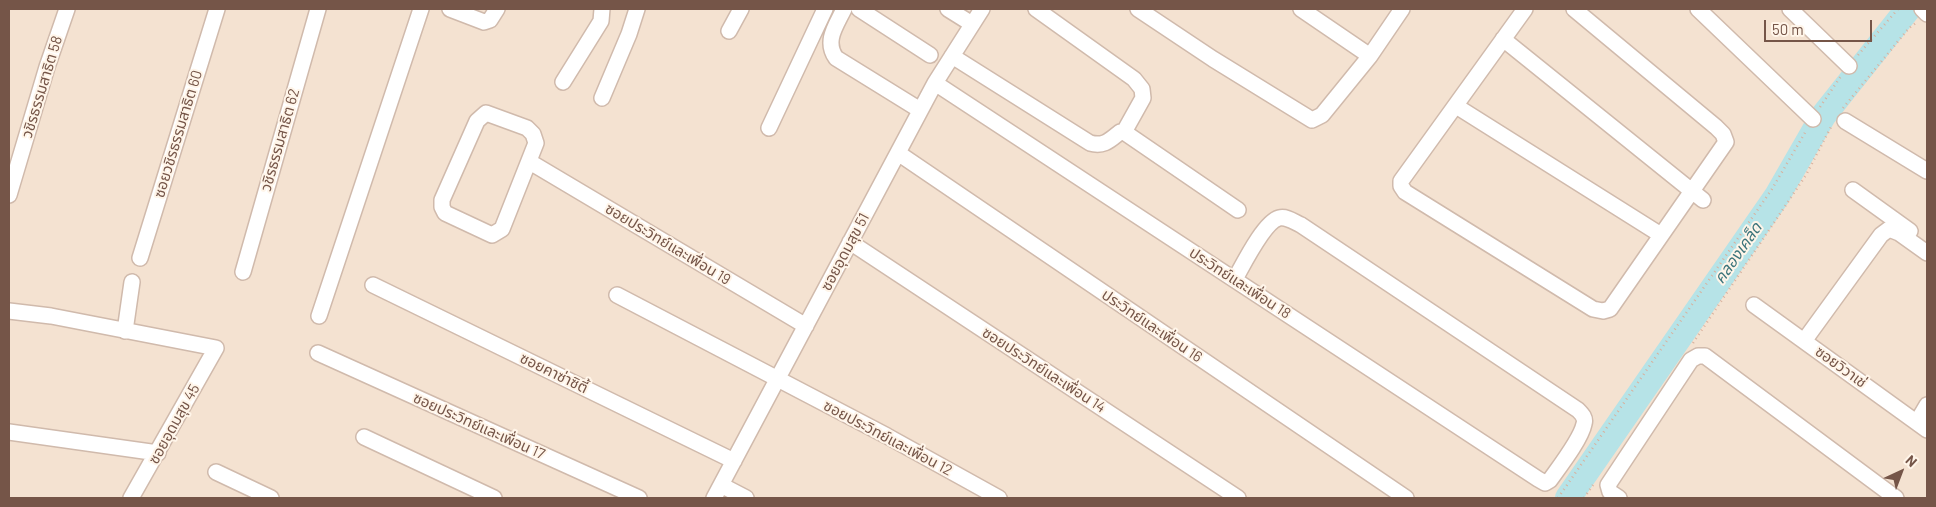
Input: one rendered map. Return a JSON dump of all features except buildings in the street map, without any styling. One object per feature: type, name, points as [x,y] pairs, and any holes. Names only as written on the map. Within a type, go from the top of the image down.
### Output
[{"type":"street","name":"วชิรธรรมสาธิต 58","points":[[9,195],[47,67],[67,9]]},
{"type":"street","name":"ซอยวชิรธรรมสาธิต 60","points":[[140,258],[217,9]]},
{"type":"street","name":"วชิรธรรมสาธิต 62","points":[[243,272],[318,9]]},
{"type":"street","points":[[319,316],[421,9]]},
{"type":"street","points":[[450,9],[484,22],[490,20],[498,9]]},
{"type":"street","points":[[563,82],[601,21],[602,9]]},
{"type":"street","points":[[602,98],[629,34],[637,9]]},
{"type":"street","points":[[729,31],[740,9]]},
{"type":"street","points":[[769,128],[824,9]]},
{"type":"street","points":[[844,9],[830,42],[830,50],[836,58],[920,110]]},
{"type":"street","points":[[859,9],[930,55]]},
{"type":"street","points":[[948,9],[972,24]]},
{"type":"street","name":"ซอยอุดมสุข 51","points":[[718,492],[920,110],[982,9]]},
{"type":"street","points":[[1036,9],[1134,79],[1142,89],[1143,98],[1124,132]]},
{"type":"street","points":[[1138,9],[1312,120],[1322,115],[1370,56],[1402,9]]},
{"type":"street","points":[[1302,9],[1370,56]]},
{"type":"street","points":[[1524,9],[1401,181],[1401,186],[1406,192],[1593,309],[1603,311],[1610,308],[1661,235],[1698,196],[1726,142],[1723,134],[1574,9]]},
{"type":"street","points":[[1698,9],[1813,119]]},
{"type":"street","points":[[1790,9],[1849,66]]},
{"type":"street","points":[[1503,39],[1698,196]]},
{"type":"street","points":[[952,56],[1090,143],[1098,145],[1107,143],[1120,132],[1124,132],[1238,210]]},
{"type":"street","name":"ประวิทย์และเพื่อน 18","points":[[935,83],[1545,483],[1550,480],[1575,443],[1585,423],[1583,414],[1301,225],[1286,217],[1278,218],[1268,225],[1235,279]]},
{"type":"street","points":[[1456,106],[1661,235]]},
{"type":"street","points":[[490,113],[530,130],[536,143],[530,162],[502,229],[496,234],[489,235],[445,214],[442,200],[477,121],[482,115],[490,113]]},
{"type":"street","points":[[1841,117],[1927,171]]},
{"type":"street","name":"ประวิทย์และเพื่อน 16","points":[[898,153],[1406,498]]},
{"type":"street","name":"ซอยประวิทย์และเพื่อน 19","points":[[530,162],[806,326]]},
{"type":"street","points":[[1853,190],[1927,244]]},
{"type":"street","points":[[1804,341],[1880,235],[1889,229],[1899,233],[1927,253]]},
{"type":"street","name":"ซอยประวิทย์และเพื่อน 14","points":[[850,242],[1238,498]]},
{"type":"street","points":[[9,311],[51,316],[124,331],[132,282]]},
{"type":"street","name":"ซอยคาซ่าซิตี้","points":[[374,285],[734,461]]},
{"type":"street","name":"ซอยประวิทย์และเพื่อน 12","points":[[617,295],[887,436],[999,498]]},
{"type":"street","name":"ซอยวิวาเช่","points":[[1754,305],[1922,426]]},
{"type":"street","name":"ซอยอุดมสุข 45","points":[[124,331],[216,348],[131,498]]},
{"type":"street","name":"ซอยประวิทย์และเพื่อน 17","points":[[318,354],[639,498]]},
{"type":"street","points":[[1619,498],[1610,492],[1608,485],[1691,360],[1698,356],[1705,356],[1896,498]]},
{"type":"street","points":[[1922,426],[1927,405]]},
{"type":"street","points":[[9,432],[158,453]]},
{"type":"street","points":[[364,437],[494,498]]},
{"type":"street","points":[[216,472],[271,498]]},
{"type":"street","points":[[718,492],[746,498]]},
{"type":"path","points":[[1558,498],[1772,189],[1828,93],[1898,9]]},
{"type":"path","points":[[1693,343],[1806,175],[1841,117],[1909,28],[1923,14]]},
{"type":"path","points":[[1584,498],[1596,482]]},
{"type":"shaded area","points":[[9,9],[1927,9],[1927,498],[9,498]]},
{"type":"waterway","name":"คลองเคล็ด","points":[[1568,498],[1777,196],[1823,116],[1908,9]]}]
